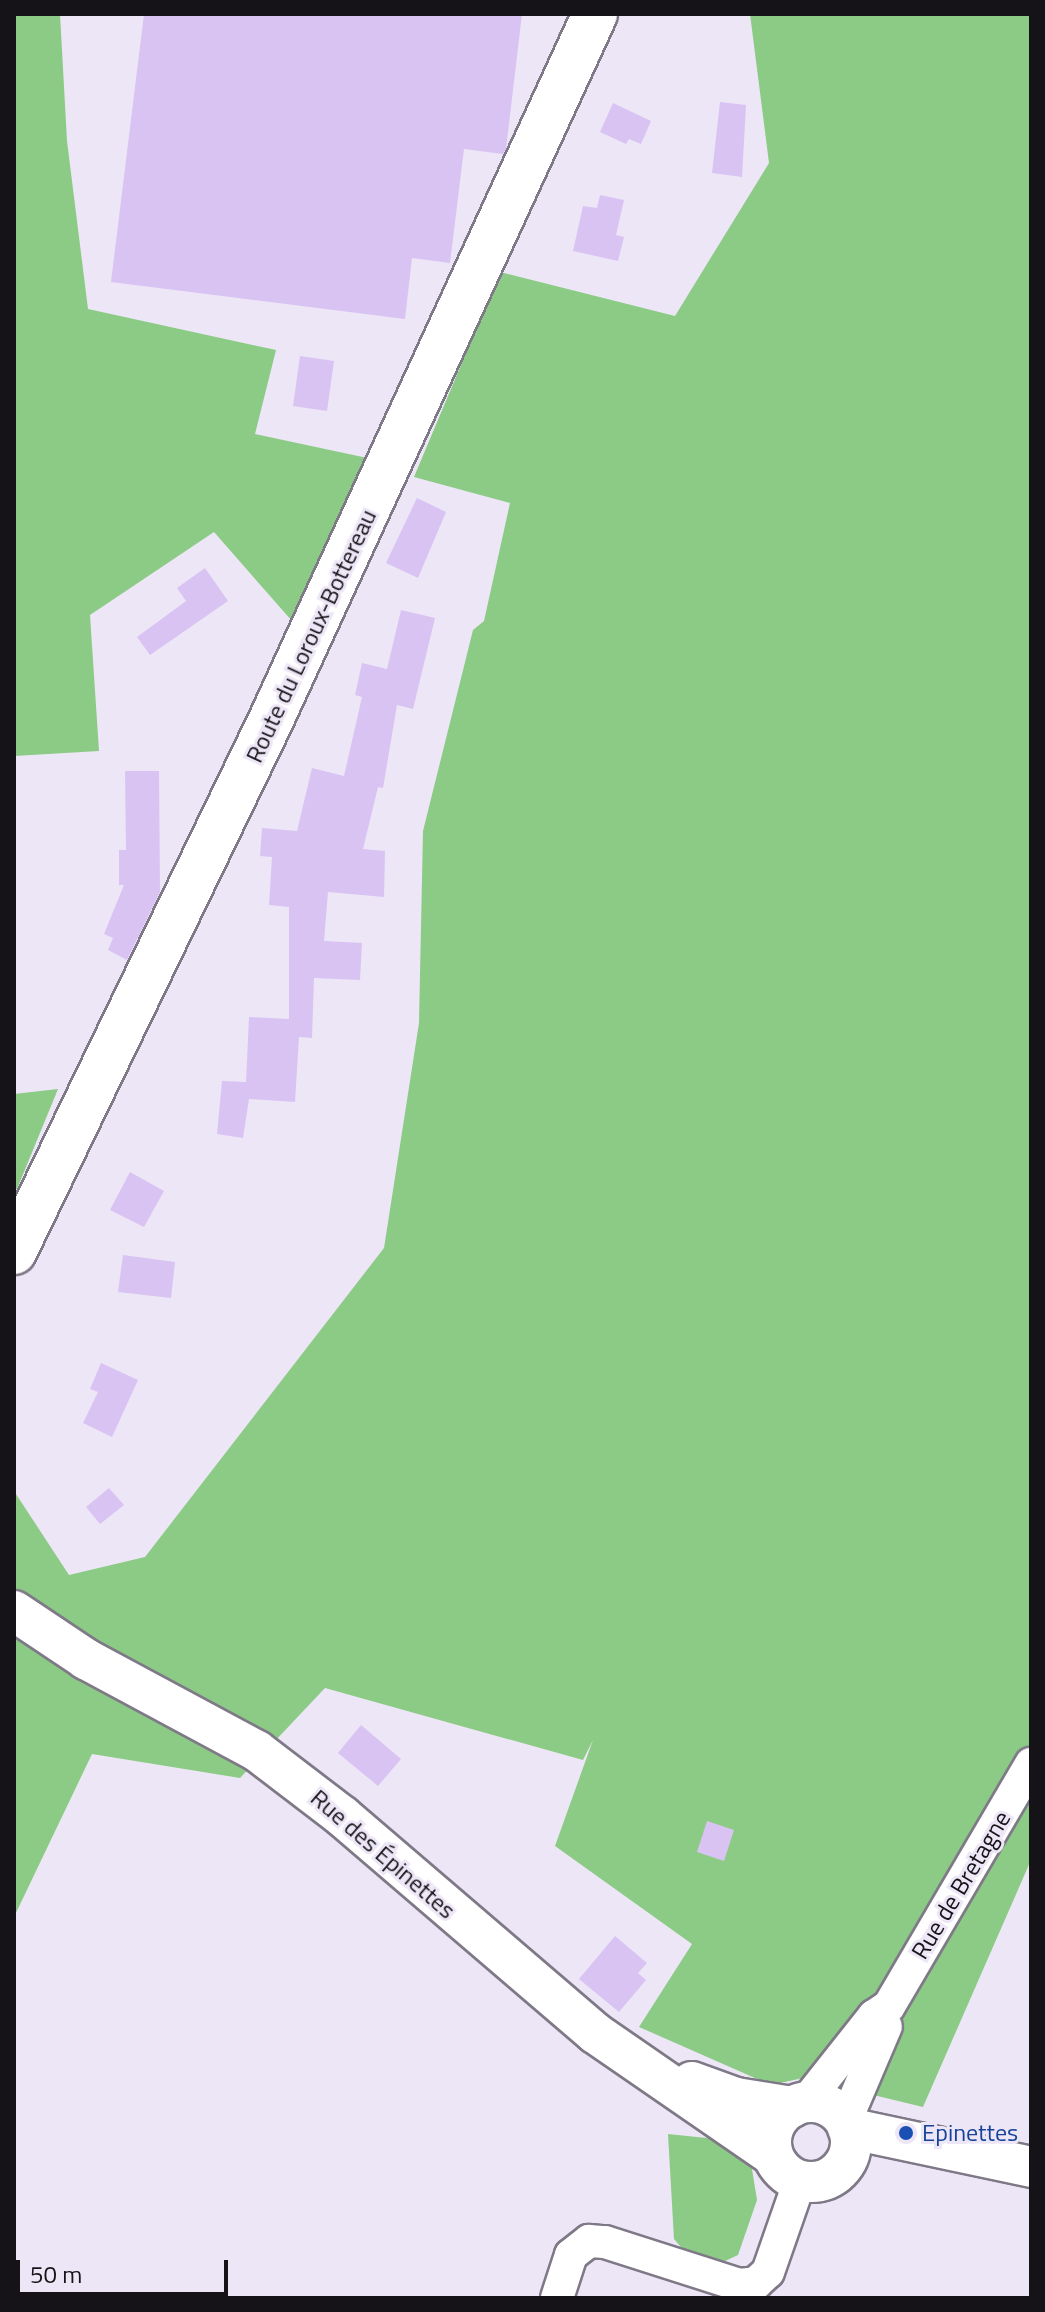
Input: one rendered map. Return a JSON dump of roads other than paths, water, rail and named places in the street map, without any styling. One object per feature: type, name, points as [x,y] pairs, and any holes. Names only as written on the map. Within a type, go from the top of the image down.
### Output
[{"type":"main road","name":"Route du Loroux-Bottereau","points":[[14,1252],[277,708],[595,14]]},
{"type":"street","name":"Rue des Épinettes","points":[[14,1611],[86,1659],[257,1751],[342,1816],[556,2002],[630,2059],[661,2077],[679,2096],[743,2131],[787,2168]]},
{"type":"street","name":"Rue des Épinettes","points":[[14,1646],[86,1659]]},
{"type":"street","name":"Rue de Bretagne","points":[[799,2105],[874,2016],[889,2006],[1031,1764]]},
{"type":"street","name":"Rue de Bretagne","points":[[847,2137],[888,2022],[889,2006]]},
{"type":"street","name":"Rue des Épinettes","points":[[661,2077],[799,2105]]},
{"type":"street","points":[[557,2298],[571,2255],[589,2241],[740,2285],[756,2283],[768,2272],[787,2168],[773,2129],[799,2105],[828,2106],[847,2137],[929,2165],[984,2161],[1031,2167]]},
{"type":"street","points":[[787,2168],[821,2181],[847,2137]]},
{"type":"place","name":"Epinettes","points":[[906,2133]]}]
